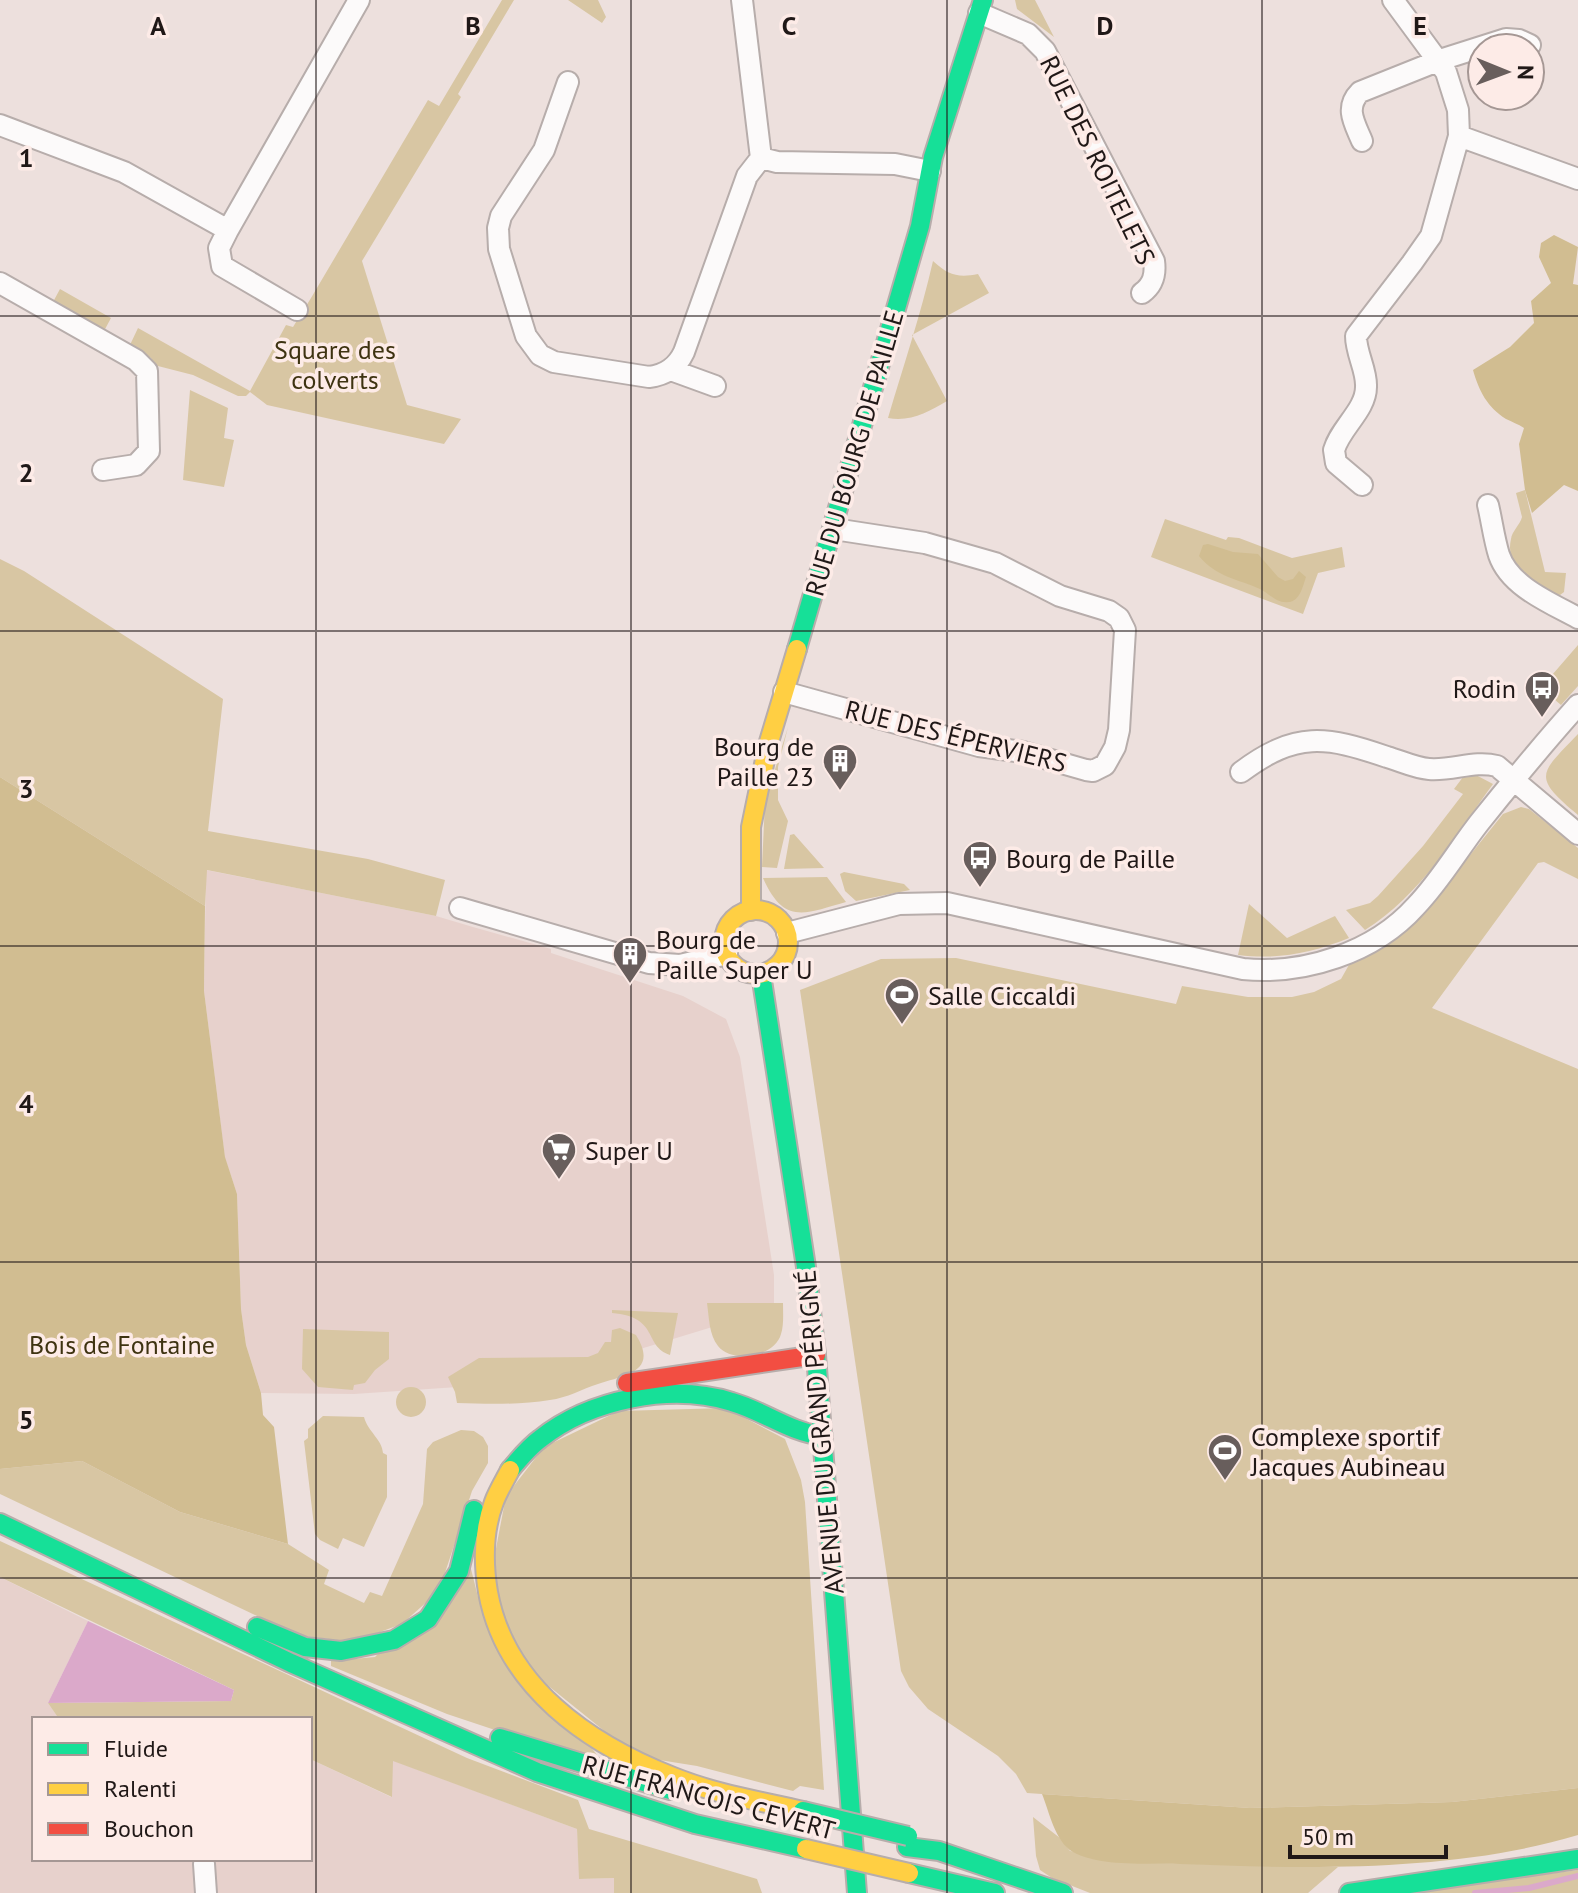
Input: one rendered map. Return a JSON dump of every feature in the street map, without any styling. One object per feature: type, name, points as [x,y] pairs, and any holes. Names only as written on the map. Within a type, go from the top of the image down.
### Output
[{"type":"street","points":[[297,310],[222,266],[219,248],[359,0]]},
{"type":"street","points":[[568,82],[551,136],[506,205],[498,228],[499,249],[526,336],[540,355],[554,362],[649,377],[671,370],[684,352],[747,176],[761,158],[742,0]]},
{"type":"street","points":[[1362,485],[1336,463],[1334,450],[1365,396],[1366,378],[1357,353],[1356,336],[1431,236],[1459,136],[1454,93],[1440,60],[1393,0]]},
{"type":"street","name":"RUE DU BOURG DE PAILLE","points":[[751,911],[751,827],[759,781],[920,226],[930,171],[981,6]]},
{"type":"street","name":"RUE DES ROITELETS","points":[[981,6],[1028,34],[1045,51],[1154,261],[1155,275],[1142,293]]},
{"type":"street","points":[[1362,141],[1350,107],[1355,96],[1466,52]]},
{"type":"street","points":[[0,125],[124,172],[228,230]]},
{"type":"street","points":[[1459,136],[1578,179]]},
{"type":"street","points":[[761,158],[777,162],[895,164],[930,171]]},
{"type":"street","points":[[0,283],[136,360],[147,371],[149,451],[136,465],[103,470]]},
{"type":"street","points":[[671,370],[715,386]]},
{"type":"street","points":[[1488,505],[1500,556],[1507,570],[1517,582],[1578,618]]},
{"type":"street","name":"RUE DES ÉPERVIERS","points":[[784,692],[979,746],[1023,752],[1086,770],[1093,771],[1105,765],[1115,747],[1119,730],[1125,630],[1115,614],[1060,596],[995,563],[925,543],[834,529]]},
{"type":"street","points":[[787,933],[884,907],[931,902],[980,910],[1243,969],[1300,968],[1347,952],[1402,920],[1425,896],[1480,822],[1578,705]]},
{"type":"street","points":[[1241,772],[1264,755],[1279,749],[1322,740],[1350,744],[1428,769],[1485,763],[1497,766],[1578,834]]},
{"type":"street","points":[[460,908],[649,963],[680,965],[727,954]]},
{"type":"street","points":[[762,911],[776,917],[787,933],[788,947],[783,959],[774,969],[761,974],[743,971],[727,954],[725,943],[729,927],[741,914],[762,911]]},
{"type":"street","name":"AVENUE DU GRAND PÉRIGNÉ","points":[[761,974],[806,1267],[816,1355],[857,1893]]},
{"type":"street","points":[[144,1592],[207,1605],[305,1647],[341,1651],[394,1640],[428,1619],[459,1571],[476,1502],[498,1459],[516,1439],[555,1408],[582,1394],[629,1383],[816,1355]]},
{"type":"street","points":[[823,1436],[809,1436],[788,1428],[734,1402],[706,1397],[638,1398],[587,1413],[559,1425],[534,1442],[511,1469],[493,1502],[485,1538],[483,1576],[495,1626],[507,1653],[526,1680],[548,1703],[616,1749],[658,1771],[804,1817],[939,1851],[1063,1893]]},
{"type":"street","name":"RUE FRANCOIS CEVERT","points":[[0,1523],[358,1693],[537,1772],[695,1824],[995,1893]]},
{"type":"street","name":"RUE FRANCOIS CEVERT","points":[[358,1693],[601,1771],[724,1806],[804,1817]]},
{"type":"street","points":[[1349,1893],[1578,1859]]},
{"type":"street","points":[[204,1864],[206,1893]]},
{"type":"shaded area","points":[[206,870],[436,916],[551,949],[551,953],[683,996],[726,1019],[740,1057],[774,1275],[774,1305],[732,1321],[532,1382],[354,1394],[261,1393],[246,1345],[241,1309],[237,1194],[225,1158],[204,991]]},
{"type":"shaded area","points":[[0,1577],[88,1621],[48,1703],[58,1717],[32,1717],[32,1861],[312,1861],[312,1760],[391,1797],[392,1760],[577,1829],[580,1879],[614,1878],[614,1893],[0,1893]]},
{"type":"shaded area","points":[[88,1621],[234,1690],[231,1701],[48,1703]]},
{"type":"green space","name":"Square des colverts","points":[[502,0],[514,0],[458,94],[461,97],[362,261],[407,405],[461,419],[444,444],[267,405],[250,392],[246,396],[238,396],[193,375],[154,365],[151,358],[129,347],[138,328],[250,391],[286,325],[293,327],[428,100],[439,106]]},
{"type":"green space","points":[[568,0],[598,0],[606,17],[602,23]]},
{"type":"green space","points":[[1015,0],[1035,0],[1054,37],[1017,9]]},
{"type":"green space","points":[[1554,235],[1578,247],[1573,284],[1578,285],[1578,491],[1564,485],[1532,513],[1525,490],[1519,444],[1524,428],[1506,419],[1489,404],[1473,370],[1510,347],[1534,323],[1531,301],[1551,283],[1539,257],[1541,243]]},
{"type":"green space","points":[[933,261],[954,274],[978,274],[989,293],[913,334]]},
{"type":"green space","points":[[60,289],[111,318],[104,331],[53,302]]},
{"type":"green space","points":[[913,336],[947,401],[912,417],[888,418],[894,399]]},
{"type":"green space","points":[[190,390],[228,408],[224,438],[234,440],[224,487],[183,480]]},
{"type":"green space","points":[[1525,490],[1545,572],[1566,573],[1564,592],[1560,595],[1532,583],[1512,560],[1511,539],[1522,517],[1516,493]]},
{"type":"green space","points":[[1165,519],[1226,540],[1228,537],[1239,538],[1292,558],[1342,547],[1345,567],[1318,573],[1303,614],[1151,557]]},
{"type":"green space","points":[[1203,545],[1233,552],[1258,554],[1285,581],[1293,579],[1299,571],[1306,577],[1296,599],[1281,602],[1260,589],[1220,573],[1199,556]]},
{"type":"green space","points":[[0,559],[24,571],[223,699],[208,831],[368,859],[445,880],[436,916],[207,870],[205,906],[0,777]]},
{"type":"green space","points":[[1578,645],[1578,686],[1561,705],[1554,699],[1543,714],[1536,710],[1533,697]]},
{"type":"green space","points":[[788,727],[778,767],[778,800],[788,821],[777,868],[762,867],[765,802]]},
{"type":"green space","points":[[1578,734],[1578,815],[1553,792],[1546,775],[1555,758]]},
{"type":"green space","points":[[1474,774],[1493,784],[1420,882],[1385,916],[1365,930],[1346,910],[1370,903],[1378,896],[1423,846],[1463,794],[1454,789],[1463,777]]},
{"type":"green space","name":"Bois de Fontaine","points":[[0,777],[205,906],[204,991],[225,1157],[237,1194],[241,1309],[246,1345],[261,1393],[263,1415],[274,1427],[288,1544],[180,1512],[82,1461],[0,1469]]},
{"type":"green space","name":"Complexe sportif Jacques Aubineau","points":[[1521,807],[1529,809],[1578,848],[1578,879],[1544,862],[1538,863],[1432,1008],[1578,1069],[1578,1788],[1452,1802],[1250,1808],[1027,1793],[1016,1774],[998,1756],[928,1709],[909,1687],[901,1671],[800,990],[881,959],[956,958],[1176,1004],[1182,986],[1248,997],[1292,997],[1314,992],[1341,979],[1350,963],[1434,900],[1503,814]]},
{"type":"green space","points":[[794,834],[824,868],[784,869],[790,835]]},
{"type":"green space","points":[[844,872],[904,884],[910,890],[856,901],[845,891],[840,874]]},
{"type":"green space","points":[[827,877],[846,902],[807,912],[787,909],[779,903],[763,878]]},
{"type":"green space","points":[[1249,904],[1287,938],[1335,916],[1349,938],[1295,954],[1267,957],[1238,955]]},
{"type":"green space","points":[[707,1303],[783,1303],[781,1334],[771,1348],[762,1353],[743,1356],[724,1352],[713,1337]]},
{"type":"green space","points":[[612,1310],[678,1313],[670,1355],[656,1345],[638,1320],[612,1313]]},
{"type":"green space","points":[[620,1328],[636,1335],[644,1357],[636,1370],[628,1374],[550,1400],[457,1403],[448,1377],[479,1358],[588,1357],[598,1353],[605,1342],[611,1342],[612,1330]]},
{"type":"green space","points":[[303,1329],[389,1332],[389,1359],[365,1383],[354,1385],[353,1390],[318,1387],[302,1369]]},
{"type":"green space","points":[[411,1387],[422,1391],[426,1402],[422,1413],[411,1417],[400,1413],[396,1402],[400,1391]]},
{"type":"green space","points":[[726,1408],[785,1439],[801,1480],[824,1790],[800,1786],[793,1791],[697,1766],[647,1758],[623,1746],[525,1667],[490,1580],[506,1496],[544,1447],[619,1411]]},
{"type":"green space","points":[[323,1416],[364,1417],[387,1455],[387,1497],[364,1547],[343,1538],[338,1549],[315,1534],[304,1441],[308,1438],[308,1429]]},
{"type":"green space","points":[[461,1430],[474,1431],[483,1437],[488,1446],[488,1463],[472,1491],[439,1591],[402,1624],[352,1642],[297,1635],[0,1494],[0,1469],[82,1461],[180,1512],[288,1544],[329,1570],[324,1584],[364,1603],[370,1592],[382,1596],[423,1504],[427,1449],[433,1442]]},
{"type":"green space","points":[[0,1541],[467,1758],[578,1800],[589,1829],[757,1879],[762,1893],[614,1893],[614,1878],[579,1879],[577,1829],[393,1761],[392,1797],[312,1760],[312,1717],[58,1717],[48,1703],[231,1701],[234,1690],[0,1577]]},
{"type":"green space","points":[[469,1561],[478,1597],[606,1767],[447,1714],[331,1666],[331,1661],[375,1657]]},
{"type":"green space","points":[[1578,1788],[1578,1835],[1482,1856],[1330,1867],[1140,1864],[1084,1857],[1073,1852],[1062,1841],[1053,1826],[1042,1794],[1250,1808],[1452,1802]]},
{"type":"green space","points":[[1033,1817],[1060,1838],[1070,1851],[1147,1863],[1338,1867],[1308,1893],[1090,1893],[1040,1870]]},
{"type":"green space","points":[[1578,1870],[1578,1893],[1409,1893]]},
{"type":"waterway","points":[[1475,1893],[1529,1888],[1578,1876]]},
{"type":"traffic: fast","points":[[797,649],[920,226],[933,157],[983,0]]},
{"type":"traffic: fast","points":[[761,974],[806,1267],[816,1355],[857,1893]]},
{"type":"traffic: fast","points":[[510,1470],[528,1449],[560,1425],[607,1405],[658,1395],[708,1396],[823,1436]]},
{"type":"traffic: fast","points":[[257,1627],[305,1647],[341,1651],[394,1640],[428,1619],[459,1571],[474,1510]]},
{"type":"traffic: fast","points":[[0,1523],[291,1663],[537,1772],[695,1824],[806,1849]]},
{"type":"traffic: fast","points":[[500,1738],[670,1790]]},
{"type":"traffic: fast","points":[[803,1811],[908,1836]]},
{"type":"traffic: fast","points":[[907,1847],[939,1851],[1063,1893]]},
{"type":"traffic: fast","points":[[1349,1893],[1578,1859]]},
{"type":"traffic: fast","points":[[909,1873],[995,1893]]},
{"type":"traffic: slow","points":[[751,911],[751,827],[768,745],[797,649]]},
{"type":"traffic: slow","points":[[756,910],[779,919],[788,942],[779,965],[756,974],[733,965],[724,942],[733,919],[756,910]]},
{"type":"traffic: slow","points":[[510,1470],[490,1513],[485,1547],[486,1581],[497,1626],[512,1656],[532,1684],[555,1708],[582,1729],[642,1763],[705,1788],[803,1811]]},
{"type":"traffic: slow","points":[[806,1849],[909,1873]]},
{"type":"traffic: jam","points":[[627,1383],[816,1355]]},
{"type":"place","name":"Rodin","points":[[1542,719]]},
{"type":"place","name":"Bourg de Paille 23","points":[[840,792]]},
{"type":"place","name":"Bourg de Paille","points":[[980,889]]},
{"type":"place","name":"Bourg de Paille Super U","points":[[630,985]]},
{"type":"place","name":"Salle Ciccaldi","points":[[902,1026]]},
{"type":"place","name":"Super U","points":[[559,1181]]},
{"type":"place","name":"Complexe sportif Jacques Aubineau","points":[[1225,1482]]}]
